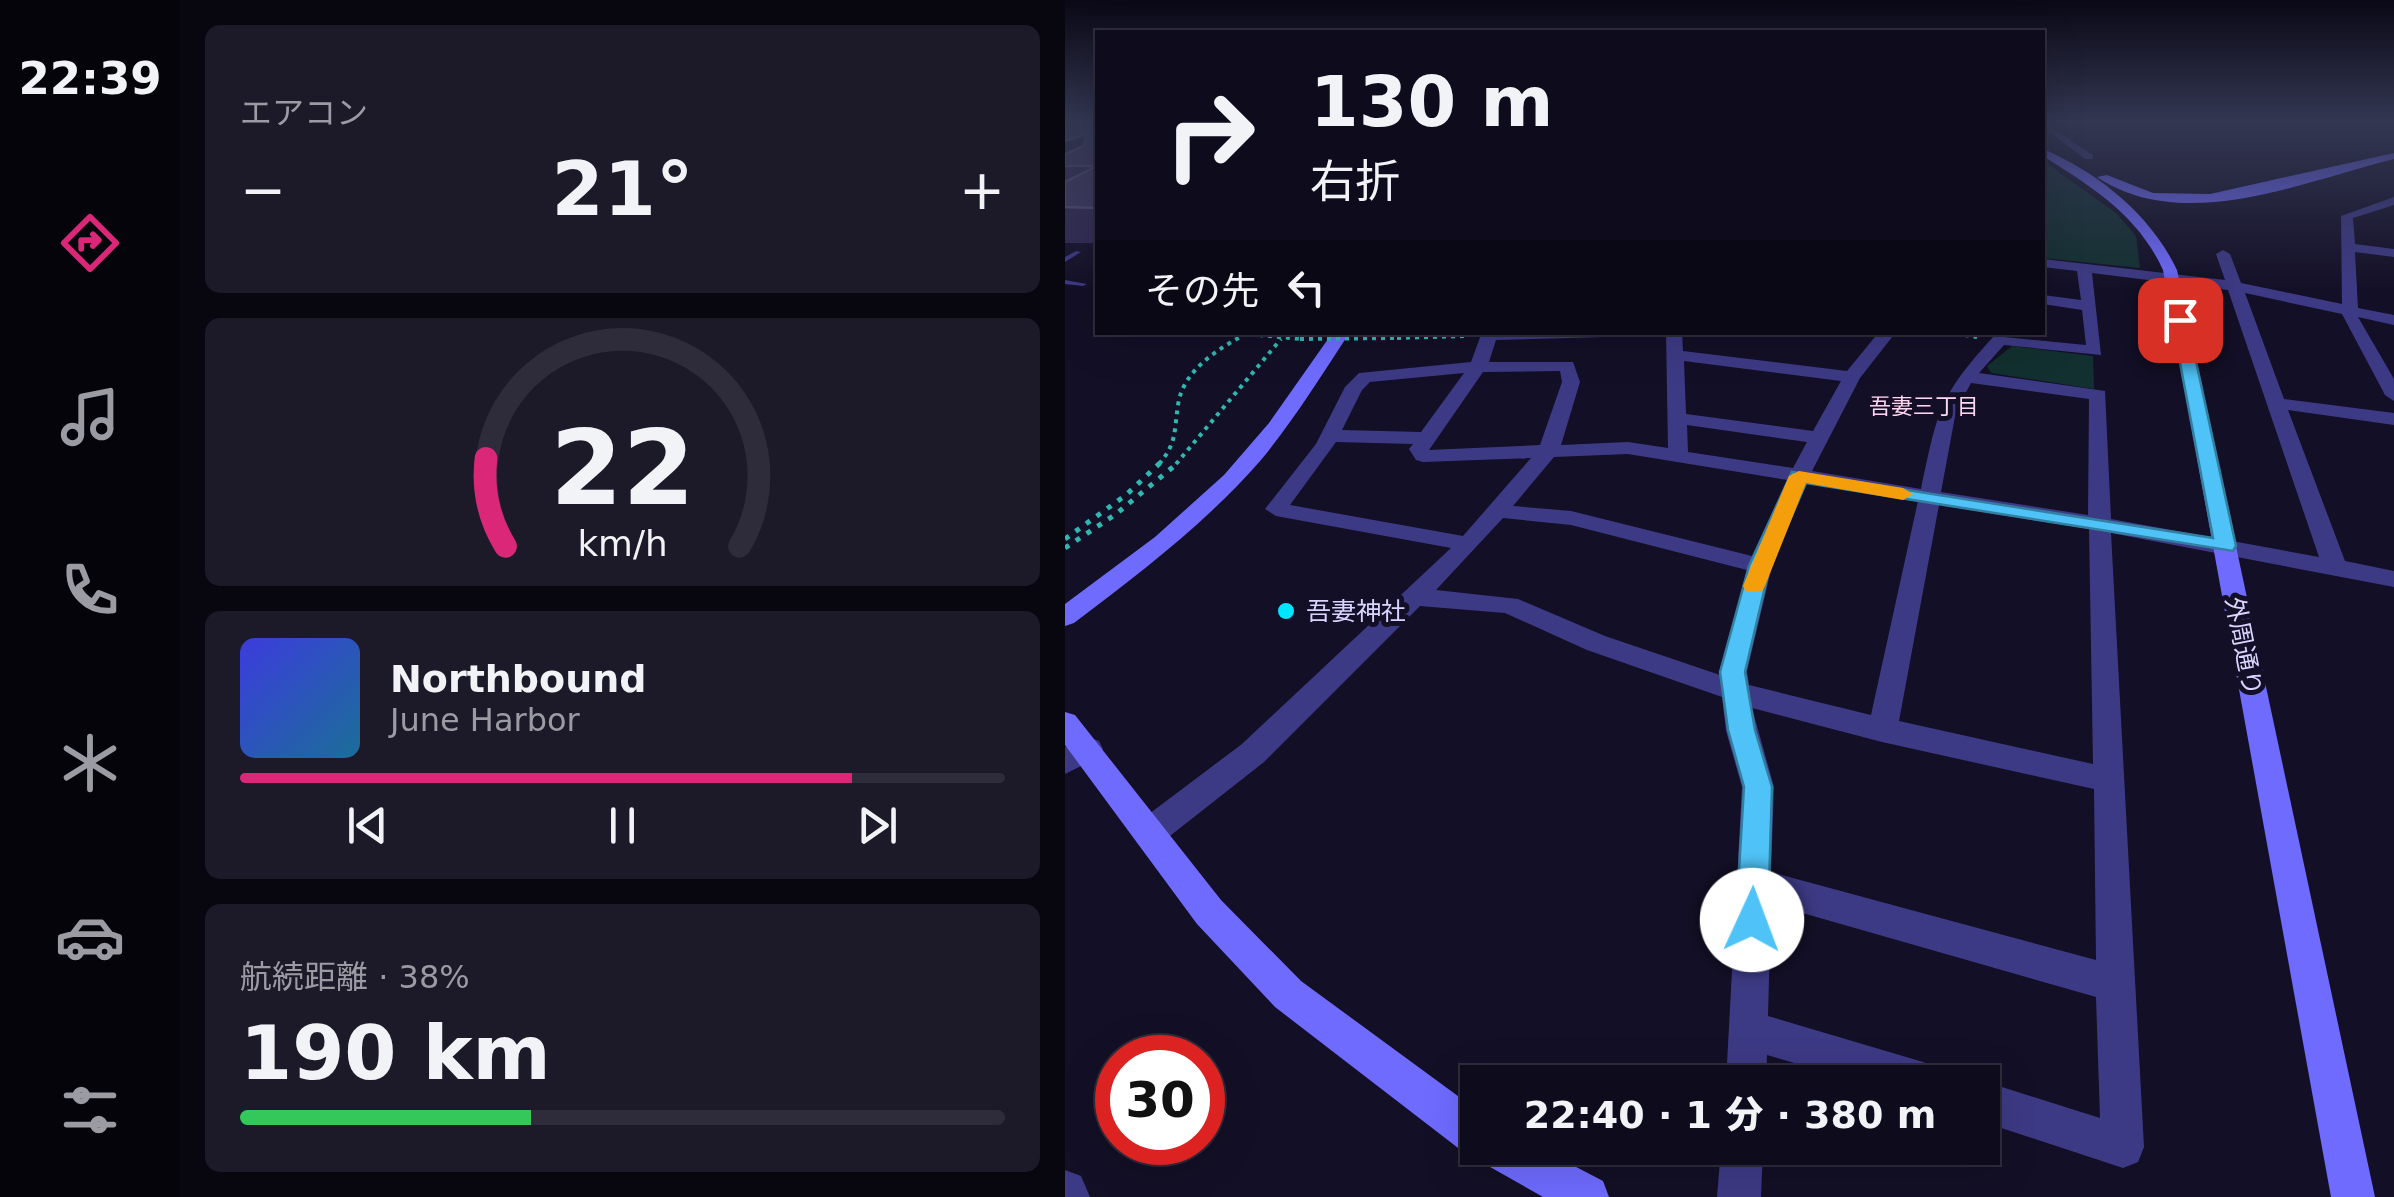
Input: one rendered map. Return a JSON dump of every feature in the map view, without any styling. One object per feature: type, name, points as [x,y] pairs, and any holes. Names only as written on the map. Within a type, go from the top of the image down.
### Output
[{"type":"street","name":"外周通り","points":[[2096,178],[2151,233],[2171,277],[2353,1197]]},
{"type":"street","points":[[2105,178],[2141,194],[2185,198],[2314,178]]},
{"type":"street","points":[[2394,201],[2349,213],[2350,310],[2354,328],[2394,395]]},
{"type":"street","points":[[2349,247],[2394,254]]},
{"type":"street","points":[[2223,254],[2335,568]]},
{"type":"street","points":[[2045,263],[2233,286],[2394,320]]},
{"type":"street","points":[[1882,731],[1947,411],[1967,377],[2000,340],[2095,351],[2085,267]]},
{"type":"street","points":[[2045,300],[2089,306]]},
{"type":"street","points":[[1065,617],[1150,554],[1229,482],[1275,429],[1341,335]]},
{"type":"street","points":[[1490,335],[1478,367],[1419,449],[1423,456],[1629,448],[2225,546],[2394,579]]},
{"type":"street","points":[[1674,335],[1679,456]]},
{"type":"street","points":[[1746,1065],[1758,787],[1733,692],[1737,649],[1759,566],[1799,476],[1823,438],[1852,377],[1886,335]]},
{"type":"street","points":[[1675,355],[1852,377]]},
{"type":"street","points":[[1149,833],[1253,753],[1469,544],[1549,450],[1571,382],[1567,366],[1478,367],[1365,377],[1354,387],[1329,436],[1279,504],[1280,512],[1469,544]]},
{"type":"street","points":[[1967,377],[2098,395],[2097,527],[2109,780],[2112,983],[2123,1147],[2000,1107]]},
{"type":"street","points":[[2275,403],[2394,418]]},
{"type":"street","points":[[1677,418],[1823,438]]},
{"type":"street","points":[[1329,436],[1427,438]]},
{"type":"street","points":[[1497,512],[1571,518],[1759,566]]},
{"type":"street","points":[[1417,596],[1509,605],[1597,643],[1733,692],[1882,731],[2109,780]]},
{"type":"street","points":[[1073,745],[1149,833],[1209,912],[1288,994],[1460,1123]]},
{"type":"street","points":[[1753,883],[2112,983]]},
{"type":"street","points":[[1749,1032],[1869,1065]]},
{"type":"street","points":[[1529,1165],[1587,1197]]},
{"type":"street","points":[[1739,1197],[1741,1165]]},
{"type":"lane","points":[[1065,260],[1078,252]]},
{"type":"lane","points":[[1065,282],[1083,284]]},
{"type":"path","points":[[1065,539],[1123,496],[1157,464],[1177,439],[1178,402],[1195,371],[1244,335]]},
{"type":"path","points":[[1259,335],[1281,339],[1467,335]]},
{"type":"path","points":[[1065,548],[1129,504],[1189,453],[1281,339]]},
{"type":"green space","points":[[2045,178],[2067,178],[2116,213],[2136,236],[2140,268],[2045,258]]},
{"type":"green space","points":[[2012,346],[2093,356],[2094,389],[1991,373],[1987,366]]},
{"type":"building","points":[[1095,178],[1095,208],[1065,207],[1065,182]]},
{"type":"slow traffic","points":[[1754,586],[1799,476],[1903,494]]},
{"type":"place","name":"吾妻神社","points":[[1286,611]]},
{"type":"district","name":"吾妻三丁目","points":[[1924,406]]},
{"type":"route","points":[[1752,920],[1758,787],[1741,730],[1733,672],[1759,566],[1799,476],[2225,546],[2180,320]]}]
